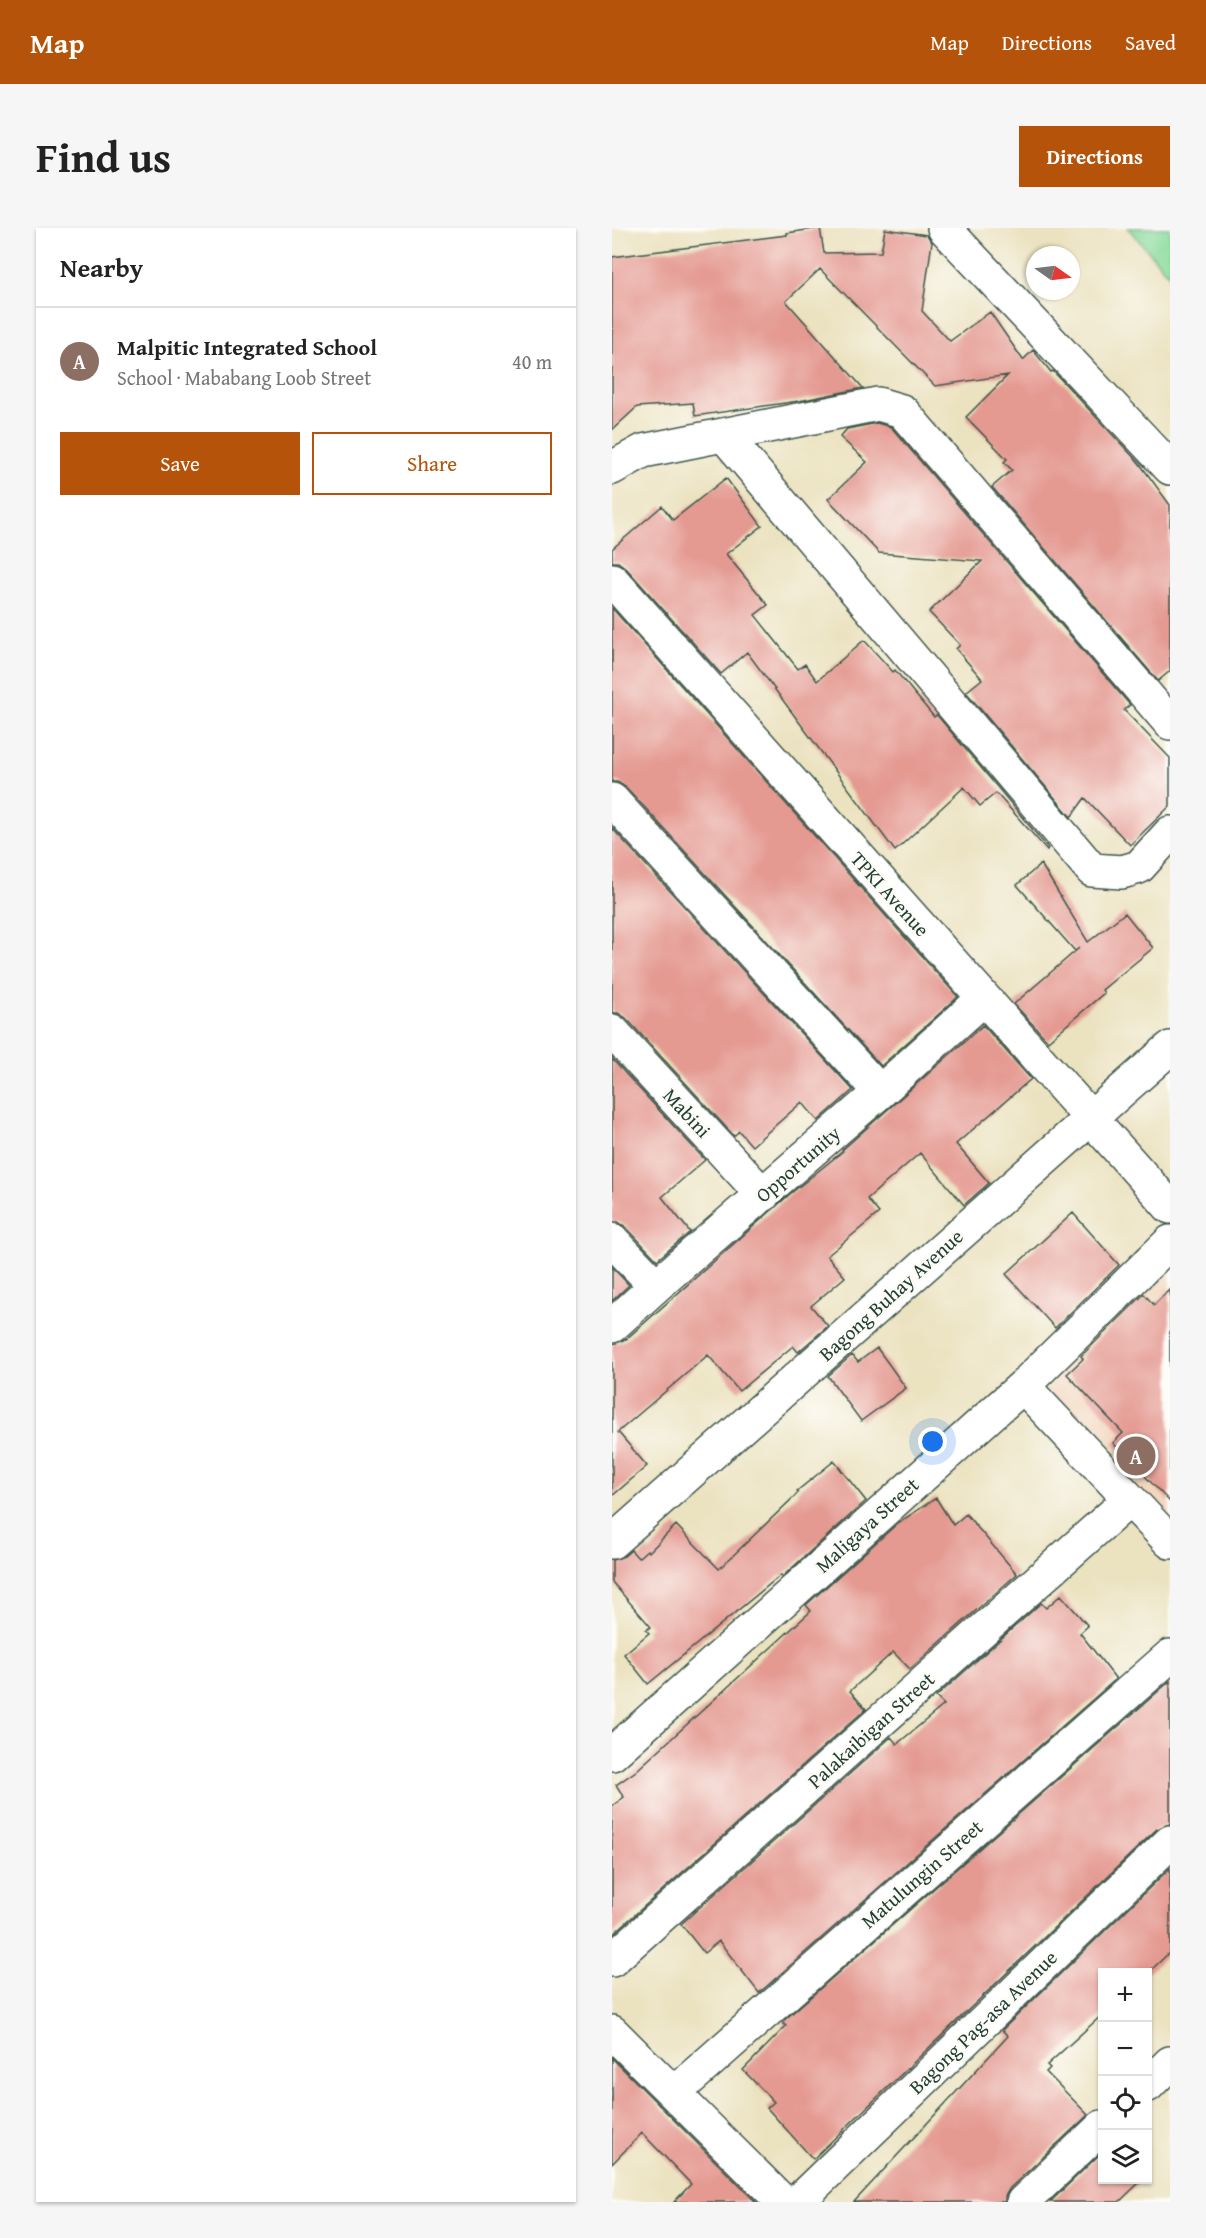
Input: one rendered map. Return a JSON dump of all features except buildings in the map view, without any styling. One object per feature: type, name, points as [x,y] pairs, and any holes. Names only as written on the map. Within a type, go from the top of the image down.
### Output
[{"type":"street","points":[[944,228],[1170,468]]},
{"type":"street","points":[[612,468],[643,451],[878,404],[902,411],[1170,723]]},
{"type":"street","points":[[724,435],[1092,870],[1122,872],[1139,867],[1170,833]]},
{"type":"street","name":"TPKI Avenue","points":[[612,580],[982,999],[1170,1207]]},
{"type":"street","points":[[612,800],[880,1092]]},
{"type":"street","name":"Opportunity","points":[[612,1326],[880,1092],[982,999]]},
{"type":"street","name":"Mabini","points":[[612,1031],[763,1195]]},
{"type":"street","name":"Bagong Buhay Avenue","points":[[612,1542],[1170,1048]]},
{"type":"street","points":[[612,1240],[656,1286]]},
{"type":"street","name":"Maligaya Street","points":[[612,1754],[1023,1386],[1170,1242]]},
{"type":"street","points":[[1023,1386],[1170,1542]]},
{"type":"street","name":"Palakaibigan Street","points":[[612,1960],[1129,1500]]},
{"type":"street","name":"Matulungin Street","points":[[674,2093],[1170,1656]]},
{"type":"street","name":"Bagong Pag-asa Avenue","points":[[797,2202],[1170,1842]]},
{"type":"street","points":[[612,2031],[783,2202]]},
{"type":"street","points":[[1152,2081],[1170,2063]]},
{"type":"street","points":[[1023,2202],[1099,2130]]},
{"type":"shaded area","points":[[1170,1253],[1170,1528],[1034,1384]]},
{"type":"green space","points":[[1128,228],[1170,228],[1170,276]]},
{"type":"place","name":"Malpitic Integrated School","points":[[1136,1456]]}]
